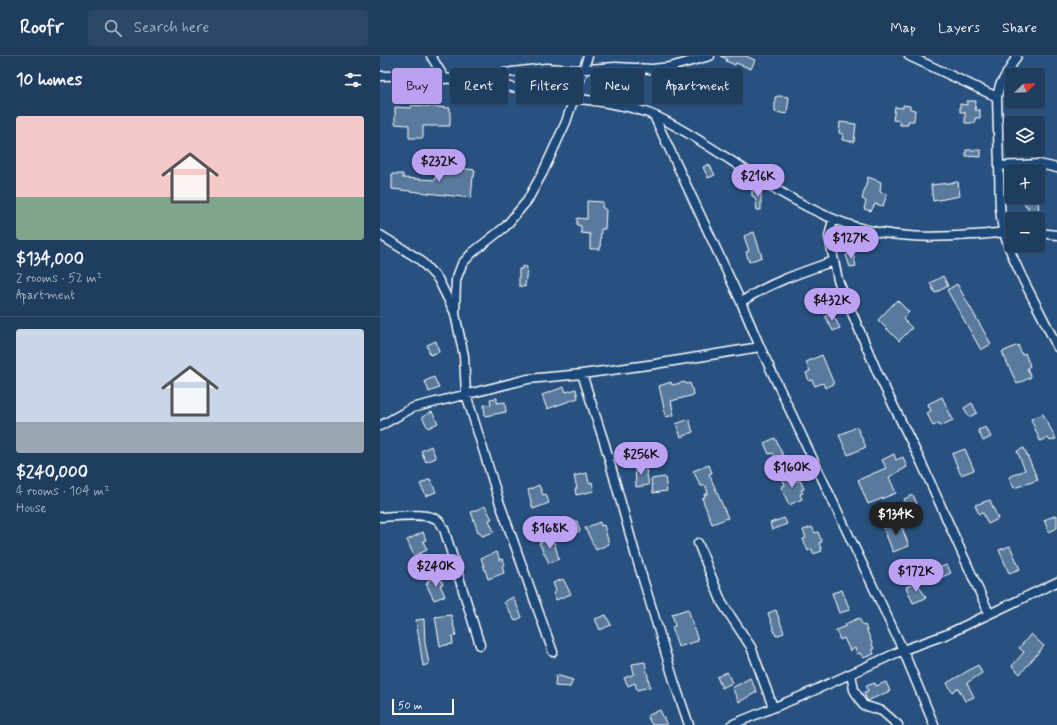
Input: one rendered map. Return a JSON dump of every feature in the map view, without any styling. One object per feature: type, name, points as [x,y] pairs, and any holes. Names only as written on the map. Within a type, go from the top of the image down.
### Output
[{"type":"street","points":[[431,56],[449,79]]},
{"type":"street","points":[[588,56],[583,69],[616,67],[652,69],[670,67],[710,56]]},
{"type":"street","points":[[909,56],[997,97]]},
{"type":"street","points":[[1005,222],[1001,209],[997,97],[1000,85],[1017,56]]},
{"type":"street","points":[[449,79],[516,72]]},
{"type":"street","points":[[380,76],[449,79],[516,89]]},
{"type":"street","points":[[583,99],[637,108],[678,128],[758,178],[833,219],[859,228],[898,236],[949,236],[1005,232]]},
{"type":"street","points":[[553,652],[499,501],[466,394],[464,356],[455,314],[456,280],[462,264],[472,253],[505,227],[527,201],[543,172],[571,104]]},
{"type":"street","points":[[654,116],[741,302],[760,347],[903,650],[934,725]]},
{"type":"street","points":[[999,166],[1039,164],[1057,168]]},
{"type":"street","points":[[833,219],[829,237],[838,280],[878,374],[922,464],[989,613]]},
{"type":"street","points":[[1045,234],[1057,235]]},
{"type":"street","points":[[380,235],[419,259],[438,279],[455,314]]},
{"type":"street","points":[[1015,252],[1027,286],[1057,347]]},
{"type":"street","points":[[741,302],[755,292],[803,271],[834,261]]},
{"type":"street","points":[[380,426],[412,408],[528,379],[582,374],[760,347]]},
{"type":"street","points":[[582,374],[605,445],[639,567],[689,725]]},
{"type":"street","points":[[380,517],[423,516],[438,520],[444,529],[480,645]]},
{"type":"street","points":[[698,543],[722,603],[751,647],[773,707]]},
{"type":"street","points":[[731,725],[851,674],[903,650],[945,635],[1057,582]]},
{"type":"street","points":[[851,674],[854,690],[863,705],[882,711],[898,725]]},
{"type":"building","points":[[720,56],[746,56],[755,60],[751,69],[736,63],[735,65],[726,61],[727,59]]},
{"type":"building","points":[[775,97],[789,97],[787,114],[775,112]]},
{"type":"building","points":[[967,101],[976,101],[975,110],[980,110],[980,118],[975,118],[975,123],[965,123],[965,112],[960,112],[960,104],[967,105]]},
{"type":"building","points":[[412,105],[450,108],[450,126],[423,126],[423,138],[409,138],[409,125],[395,124],[395,107],[411,108]]},
{"type":"building","points":[[903,105],[910,106],[910,109],[915,110],[914,121],[908,121],[908,125],[900,125],[900,121],[893,120],[895,107],[903,108]]},
{"type":"building","points":[[840,122],[856,124],[854,142],[842,140],[843,134],[839,133]]},
{"type":"building","points":[[966,150],[981,150],[981,157],[966,156]]},
{"type":"building","points":[[709,164],[715,175],[708,178],[703,167]]},
{"type":"building","points":[[437,165],[475,170],[471,198],[392,189],[392,174],[403,174],[403,178],[435,180]]},
{"type":"building","points":[[868,177],[881,182],[880,192],[887,194],[883,206],[875,204],[871,211],[864,209],[866,201],[862,199]]},
{"type":"building","points":[[958,182],[960,196],[933,201],[931,185]]},
{"type":"building","points":[[752,190],[761,190],[761,210],[757,210],[755,197],[752,196]]},
{"type":"building","points":[[587,201],[603,202],[602,207],[606,210],[605,229],[601,229],[600,249],[590,249],[590,234],[581,233],[581,226],[577,225],[577,218],[587,219]]},
{"type":"building","points":[[1025,204],[1038,204],[1039,212],[1028,212],[1028,206],[1025,206]]},
{"type":"building","points":[[754,232],[762,257],[749,262],[746,252],[749,251],[744,236]]},
{"type":"building","points":[[853,253],[856,266],[850,267],[846,255]]},
{"type":"building","points":[[522,266],[527,267],[525,287],[519,286],[519,269],[522,269]]},
{"type":"building","points":[[943,276],[948,286],[935,293],[930,283]]},
{"type":"building","points":[[957,284],[991,344],[981,350],[947,290]]},
{"type":"building","points":[[897,300],[909,312],[903,319],[912,328],[899,341],[878,320]]},
{"type":"building","points":[[832,313],[840,328],[833,331],[825,316]]},
{"type":"building","points":[[436,341],[439,352],[430,355],[427,345]]},
{"type":"building","points":[[1018,345],[1022,355],[1025,353],[1030,366],[1027,368],[1031,377],[1017,384],[1002,352]]},
{"type":"building","points":[[822,355],[834,384],[825,388],[823,383],[815,386],[812,380],[809,381],[806,373],[810,371],[806,362]]},
{"type":"building","points":[[434,377],[439,388],[429,392],[425,381]]},
{"type":"building","points":[[671,382],[672,385],[685,382],[686,384],[690,383],[694,395],[671,401],[674,415],[666,417],[659,386]]},
{"type":"building","points":[[564,387],[566,392],[576,389],[578,398],[547,409],[542,395]]},
{"type":"building","points":[[942,397],[953,420],[940,426],[939,423],[933,426],[927,413],[931,411],[928,404]]},
{"type":"building","points":[[497,398],[497,403],[505,402],[506,412],[485,416],[484,405],[491,405],[490,399]]},
{"type":"building","points":[[972,403],[977,413],[969,417],[964,408]]},
{"type":"building","points":[[432,412],[438,423],[428,428],[422,417]]},
{"type":"building","points":[[1043,414],[1056,439],[1050,441],[1048,438],[1040,441],[1031,419]]},
{"type":"building","points":[[689,419],[693,432],[681,437],[676,424]]},
{"type":"building","points":[[857,427],[866,447],[848,455],[839,435]]},
{"type":"building","points":[[986,427],[991,437],[983,441],[978,430]]},
{"type":"building","points":[[775,438],[784,458],[778,462],[773,453],[769,454],[764,443]]},
{"type":"building","points":[[431,446],[436,458],[426,462],[421,451]]},
{"type":"building","points":[[1024,448],[1038,480],[1014,488],[1009,477],[1025,470],[1017,451]]},
{"type":"building","points":[[965,449],[974,470],[961,475],[952,454]]},
{"type":"building","points":[[894,454],[896,460],[903,457],[907,467],[889,477],[896,493],[868,504],[858,480],[886,468],[882,460]]},
{"type":"building","points":[[645,464],[649,485],[636,487],[635,466]]},
{"type":"building","points":[[709,465],[712,473],[709,474],[728,518],[712,524],[702,498],[705,497],[704,494],[708,494],[706,486],[701,486],[693,471]]},
{"type":"building","points":[[587,473],[589,483],[592,482],[594,491],[576,495],[575,489],[577,488],[574,476]]},
{"type":"building","points":[[793,474],[797,482],[800,480],[804,489],[801,490],[803,493],[800,494],[802,499],[789,505],[781,487],[785,485],[782,478]]},
{"type":"building","points":[[665,477],[667,491],[653,493],[651,479]]},
{"type":"building","points":[[430,479],[436,492],[426,496],[420,484]]},
{"type":"building","points":[[539,485],[543,495],[546,494],[549,503],[533,509],[528,490]]},
{"type":"building","points":[[913,495],[917,504],[908,508],[904,499]]},
{"type":"building","points":[[990,500],[998,519],[988,524],[983,513],[979,514],[975,505]]},
{"type":"building","points":[[485,506],[492,519],[489,520],[494,532],[482,536],[480,532],[478,532],[471,512]]},
{"type":"building","points":[[1057,515],[1057,528],[1049,532],[1044,520]]},
{"type":"building","points":[[784,518],[787,524],[772,530],[770,523]]},
{"type":"building","points":[[899,520],[909,546],[893,552],[883,527]]},
{"type":"building","points":[[577,521],[580,531],[572,534],[569,523]]},
{"type":"building","points":[[600,522],[601,526],[604,525],[609,544],[596,550],[585,528]]},
{"type":"building","points":[[812,527],[815,533],[818,532],[822,542],[819,543],[822,551],[813,554],[812,549],[808,551],[803,539],[806,538],[803,530]]},
{"type":"building","points":[[423,532],[426,540],[423,541],[427,550],[414,556],[407,540]]},
{"type":"building","points":[[551,538],[552,543],[554,542],[559,559],[549,563],[539,543]]},
{"type":"building","points":[[1010,546],[1020,569],[1009,573],[999,550]]},
{"type":"building","points":[[497,552],[500,560],[503,559],[505,565],[502,566],[504,573],[488,579],[481,558]]},
{"type":"building","points":[[947,565],[951,573],[942,577],[938,568]]},
{"type":"building","points":[[439,576],[443,584],[440,585],[445,596],[434,600],[426,584],[428,583],[427,581]]},
{"type":"building","points":[[563,579],[571,594],[556,600],[553,593],[556,591],[553,583]]},
{"type":"building","points":[[917,582],[926,598],[913,603],[906,587]]},
{"type":"building","points":[[842,590],[850,610],[839,613],[832,593]]},
{"type":"building","points":[[513,597],[522,617],[515,621],[504,602]]},
{"type":"building","points":[[688,609],[698,641],[678,647],[672,627],[675,626],[672,614]]},
{"type":"building","points":[[776,610],[784,633],[776,636],[768,613]]},
{"type":"building","points":[[451,615],[456,635],[452,636],[453,644],[440,646],[435,617]]},
{"type":"building","points":[[606,615],[611,625],[600,630],[595,619]]},
{"type":"building","points":[[859,618],[863,626],[865,625],[874,649],[872,649],[874,654],[863,658],[860,653],[857,654],[855,648],[850,651],[844,638],[840,640],[836,630]]},
{"type":"building","points":[[424,619],[425,643],[429,664],[423,666],[416,620]]},
{"type":"building","points":[[1031,634],[1044,646],[1020,674],[1012,666],[1024,652],[1019,648]]},
{"type":"building","points":[[645,662],[650,687],[637,690],[635,683],[628,686],[624,678],[634,674],[632,664]]},
{"type":"building","points":[[978,665],[982,673],[967,683],[974,697],[965,701],[958,688],[952,692],[947,683]]},
{"type":"building","points":[[727,672],[732,683],[722,688],[717,677]]},
{"type":"building","points":[[556,675],[573,680],[570,687],[555,686]]},
{"type":"building","points":[[750,678],[757,692],[739,702],[732,688]]},
{"type":"building","points":[[886,682],[890,691],[867,701],[864,692],[868,691],[866,686],[875,683],[876,686]]},
{"type":"building","points":[[660,710],[667,725],[652,725],[647,716]]}]
